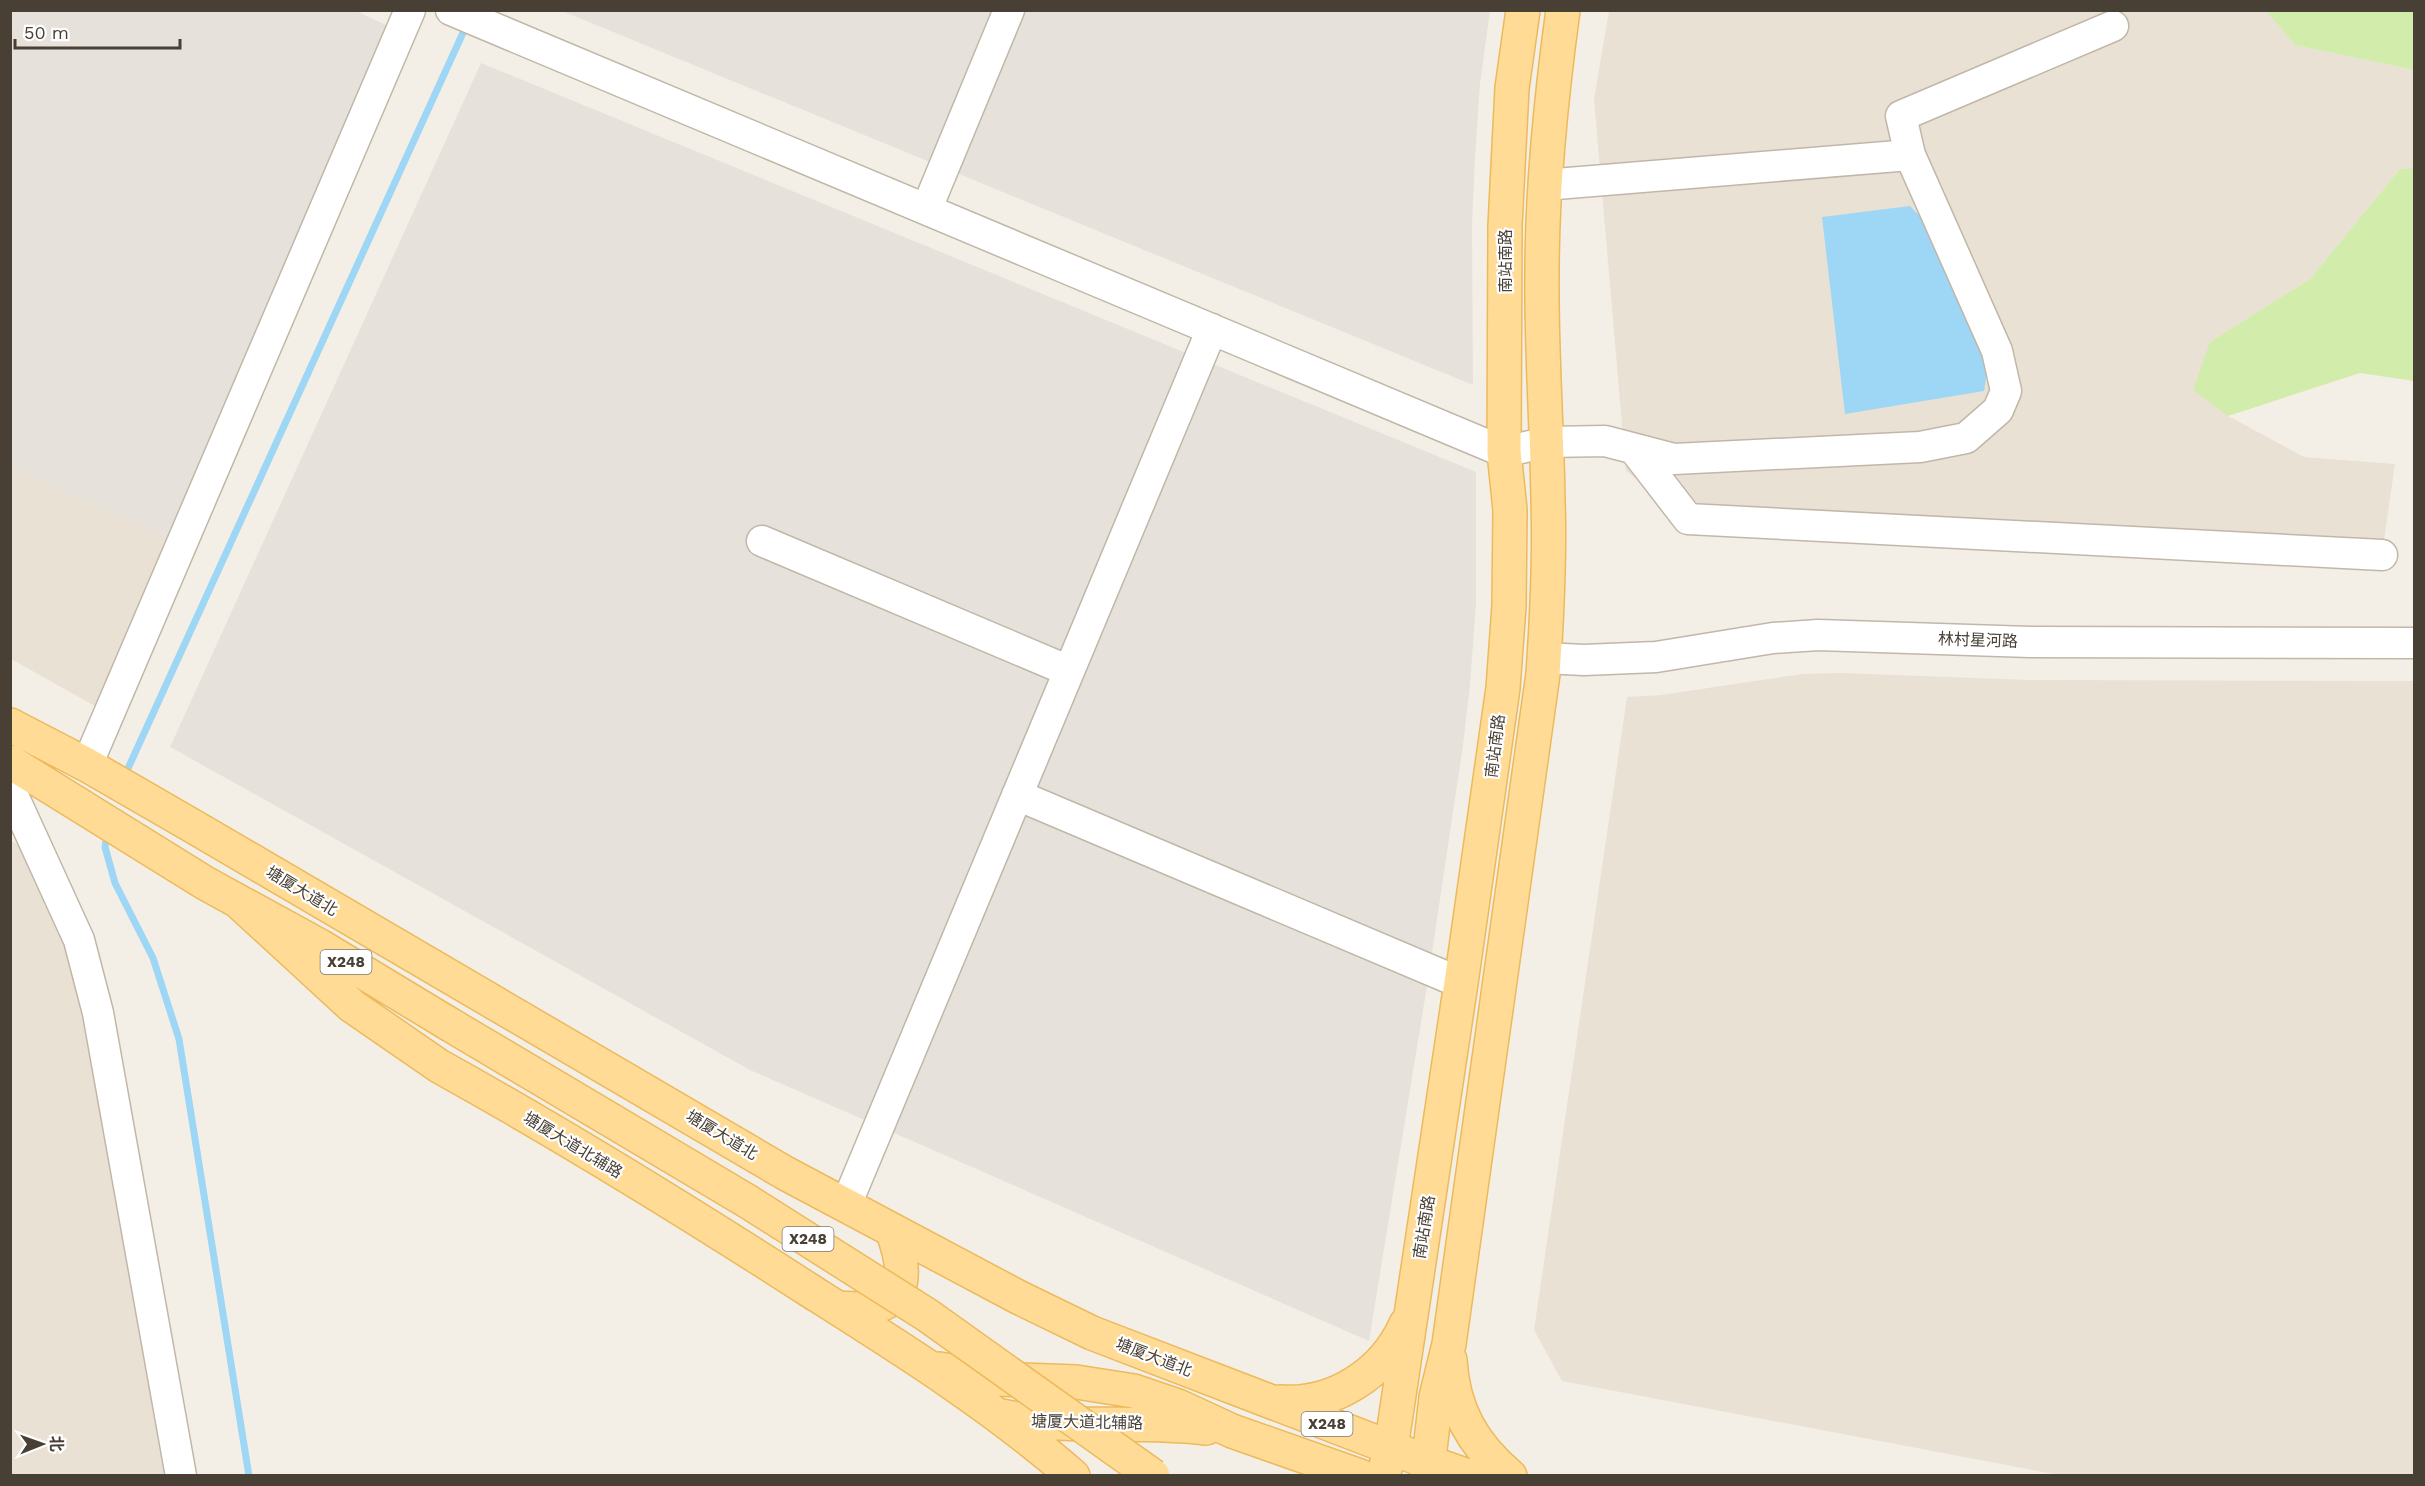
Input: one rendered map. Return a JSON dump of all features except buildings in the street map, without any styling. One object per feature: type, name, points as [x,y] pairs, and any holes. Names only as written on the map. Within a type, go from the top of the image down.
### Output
[{"type":"main road","name":"南站南路","points":[[1387,1462],[1461,983],[1503,688],[1509,606],[1510,510],[1504,452],[1504,226],[1512,88],[1523,10]]},
{"type":"main road","points":[[1427,1469],[1436,1397],[1449,1344],[1544,658],[1548,604],[1547,442],[1542,276],[1544,184],[1550,111],[1563,10]]},
{"type":"main road","name":"塘厦大道北","points":[[10,725],[93,768],[785,1173],[1017,1297],[1092,1333],[1263,1400],[1387,1462],[1468,1476]]},
{"type":"main road","name":"X248","points":[[10,762],[205,883],[320,946],[747,1201],[927,1315],[1153,1476]]},
{"type":"main road","name":"塘厦大道北辅路","points":[[240,903],[352,1006],[405,1043],[439,1066],[741,1246],[923,1363],[996,1416],[1042,1424],[1142,1424],[1232,1431]]},
{"type":"main road","points":[[838,1308],[870,1310],[882,1305],[896,1293],[902,1274],[902,1265],[892,1230]]},
{"type":"main road","points":[[1263,1400],[1308,1401],[1346,1390],[1363,1378],[1391,1349],[1411,1314]]},
{"type":"main road","points":[[1449,1344],[1456,1399],[1466,1425],[1482,1447],[1510,1476]]},
{"type":"main road","name":"塘厦大道北辅路","points":[[923,1363],[946,1372],[966,1375],[1076,1382],[1134,1391],[1178,1406],[1232,1431],[1360,1476]]},
{"type":"main road","points":[[996,1416],[1073,1476]]},
{"type":"street","points":[[93,768],[410,10]]},
{"type":"street","points":[[451,10],[1504,452],[1547,442],[1605,441],[1674,459],[1920,447],[1966,438],[1998,410],[2006,391],[1997,351],[1910,155],[1901,116],[2113,26]]},
{"type":"street","points":[[927,208],[1009,10]]},
{"type":"street","points":[[1544,184],[1910,155]]},
{"type":"street","points":[[846,1205],[1212,329]]},
{"type":"street","points":[[1634,449],[1688,519],[2382,555]]},
{"type":"street","points":[[762,541],[1069,671]]},
{"type":"street","name":"林村星河路","points":[[1544,658],[1584,660],[1656,657],[1773,638],[1818,635],[2030,642],[2415,644]]},
{"type":"street","points":[[10,789],[79,940],[98,1013],[181,1476]]},
{"type":"street","points":[[1017,795],[1461,983]]},
{"type":"shaded area","points":[[354,10],[388,26],[168,537],[11,468],[11,11]]},
{"type":"shaded area","points":[[562,11],[1490,11],[1480,84],[1475,157],[1472,225],[1473,385]]},
{"type":"shaded area","points":[[1609,11],[2266,11],[2295,45],[2414,70],[2414,168],[2400,169],[2310,279],[2210,342],[2228,416],[2304,457],[2395,464],[2382,555],[1688,519],[1626,471],[1594,99]]},
{"type":"shaded area","points":[[481,63],[1476,472],[1476,604],[1463,745],[1428,980],[1369,1341],[750,1070],[170,747]]},
{"type":"shaded area","points":[[11,468],[168,537],[95,706],[11,659]]},
{"type":"shaded area","points":[[1841,673],[2030,680],[2414,681],[2414,1475],[2059,1475],[1562,1381],[1534,1330],[1627,697],[1661,695],[1802,674]]},
{"type":"shaded area","points":[[10,840],[21,846],[66,945],[85,1016],[167,1475],[11,1475]]},
{"type":"green space","points":[[2266,11],[2414,11],[2414,70],[2295,45]]},
{"type":"green space","points":[[2414,168],[2414,381],[2360,373],[2228,416],[2193,390],[2210,342],[2310,279],[2400,169]]},
{"type":"water","points":[[1910,206],[1943,240],[1990,354],[1984,391],[1845,414],[1822,217]]},
{"type":"waterway","points":[[125,775],[467,24]]},
{"type":"waterway","points":[[107,834],[105,847],[115,883],[153,958],[179,1039],[249,1476]]}]
